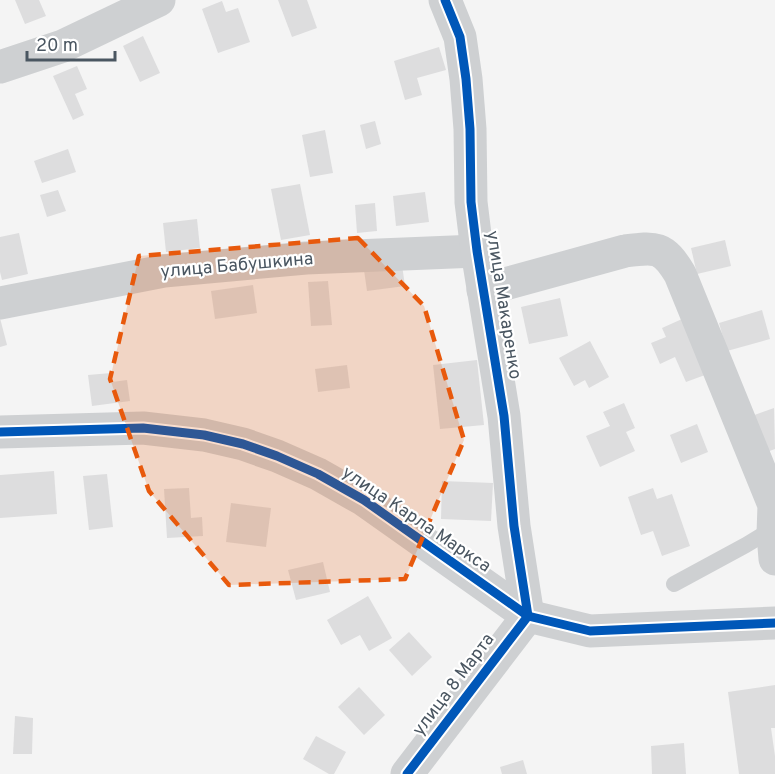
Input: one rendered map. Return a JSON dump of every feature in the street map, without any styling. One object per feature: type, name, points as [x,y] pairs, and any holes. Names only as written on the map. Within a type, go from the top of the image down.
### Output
[{"type":"street","points":[[0,67],[63,46],[159,0]]},
{"type":"street","name":"улица Макаренко","points":[[445,0],[460,37],[466,79],[470,129],[471,202],[504,416],[514,526],[528,616]]},
{"type":"street","name":"улица Макаренко","points":[[483,290],[625,251],[659,250],[670,258],[680,274],[774,505],[774,539]]},
{"type":"street","name":"улица Бабушкина","points":[[0,303],[164,271],[306,258],[477,251]]},
{"type":"street","name":"улица Карла Маркса","points":[[0,432],[143,428],[204,435],[243,444],[318,474],[364,500],[528,616],[590,631],[775,623]]},
{"type":"street","name":"улица 8 Марта","points":[[407,774],[528,616]]},
{"type":"lane","points":[[674,584],[746,545],[774,539]]},
{"type":"highlighted area","points":[[358,238],[424,306],[464,440],[405,579],[229,585],[149,491],[110,379],[139,256]]},
{"type":"building","points":[[15,0],[39,0],[46,16],[25,24]]},
{"type":"building","points":[[278,0],[307,0],[317,28],[292,37]]},
{"type":"building","points":[[222,1],[226,12],[238,8],[250,42],[218,53],[202,9]]},
{"type":"building","points":[[143,36],[160,73],[140,82],[123,46]]},
{"type":"building","points":[[439,47],[446,70],[417,78],[422,95],[405,100],[394,61]]},
{"type":"building","points":[[77,66],[87,89],[75,94],[84,115],[73,120],[53,76]]},
{"type":"building","points":[[375,121],[381,144],[366,149],[360,125]]},
{"type":"building","points":[[325,130],[333,173],[310,177],[302,135]]},
{"type":"building","points":[[68,149],[76,172],[42,183],[34,161]]},
{"type":"building","points":[[300,184],[310,235],[281,240],[271,189]]},
{"type":"building","points":[[58,190],[66,211],[47,217],[40,195]]},
{"type":"building","points":[[425,192],[429,222],[396,226],[393,196]]},
{"type":"building","points":[[375,203],[377,231],[357,233],[355,205]]},
{"type":"building","points":[[197,219],[200,248],[166,252],[163,223]]},
{"type":"building","points":[[19,233],[28,274],[2,280],[0,237]]},
{"type":"building","points":[[725,240],[731,266],[697,274],[691,248]]},
{"type":"building","points":[[402,265],[405,286],[367,291],[364,270]]},
{"type":"building","points":[[328,281],[332,325],[311,326],[308,282]]},
{"type":"building","points":[[253,285],[257,313],[215,319],[211,291]]},
{"type":"building","points":[[560,298],[568,336],[529,344],[521,307]]},
{"type":"building","points":[[762,310],[770,339],[727,351],[719,323]]},
{"type":"building","points":[[0,318],[7,345],[0,347]]},
{"type":"building","points":[[682,319],[705,375],[686,382],[675,357],[660,364],[651,343],[666,337],[662,328]]},
{"type":"building","points":[[590,341],[609,377],[589,388],[585,380],[574,386],[559,358]]},
{"type":"building","points":[[477,360],[484,425],[440,429],[433,365]]},
{"type":"building","points":[[347,365],[350,388],[318,392],[315,369]]},
{"type":"building","points":[[111,373],[112,382],[127,380],[130,401],[92,406],[88,375]]},
{"type":"building","points":[[624,403],[635,428],[626,432],[635,451],[600,467],[586,436],[610,426],[603,412]]},
{"type":"building","points":[[774,408],[775,449],[761,454],[749,417]]},
{"type":"building","points":[[697,424],[708,452],[681,463],[670,435]]},
{"type":"building","points":[[54,471],[57,514],[0,518],[0,475]]},
{"type":"building","points":[[107,474],[113,527],[89,530],[83,476]]},
{"type":"building","points":[[442,481],[493,483],[491,521],[441,519]]},
{"type":"building","points":[[189,488],[191,518],[202,517],[203,536],[167,538],[164,489]]},
{"type":"building","points":[[653,488],[657,499],[672,494],[690,546],[662,556],[653,531],[641,535],[628,497]]},
{"type":"building","points":[[231,503],[271,508],[266,547],[226,542]]},
{"type":"building","points":[[323,562],[330,592],[296,600],[288,570]]},
{"type":"building","points":[[368,596],[392,638],[369,651],[360,635],[341,645],[327,620]]},
{"type":"building","points":[[409,632],[432,657],[412,676],[389,650]]},
{"type":"building","points":[[775,685],[775,728],[771,728],[775,774],[739,774],[728,692]]},
{"type":"building","points":[[359,687],[385,715],[364,735],[338,707]]},
{"type":"building","points":[[15,716],[33,718],[32,754],[13,754]]},
{"type":"building","points":[[316,736],[346,752],[334,774],[329,774],[303,759]]},
{"type":"building","points":[[684,743],[686,774],[652,774],[651,746]]},
{"type":"building","points":[[523,760],[527,774],[502,774],[500,767]]},
{"type":"cycle path","points":[[407,774],[528,616],[514,526],[504,416],[471,202],[470,129],[466,79],[460,37],[445,0]]},
{"type":"cycle path","points":[[0,432],[143,428],[204,435],[243,444],[318,474],[364,500],[528,616],[590,631],[775,623]]}]
